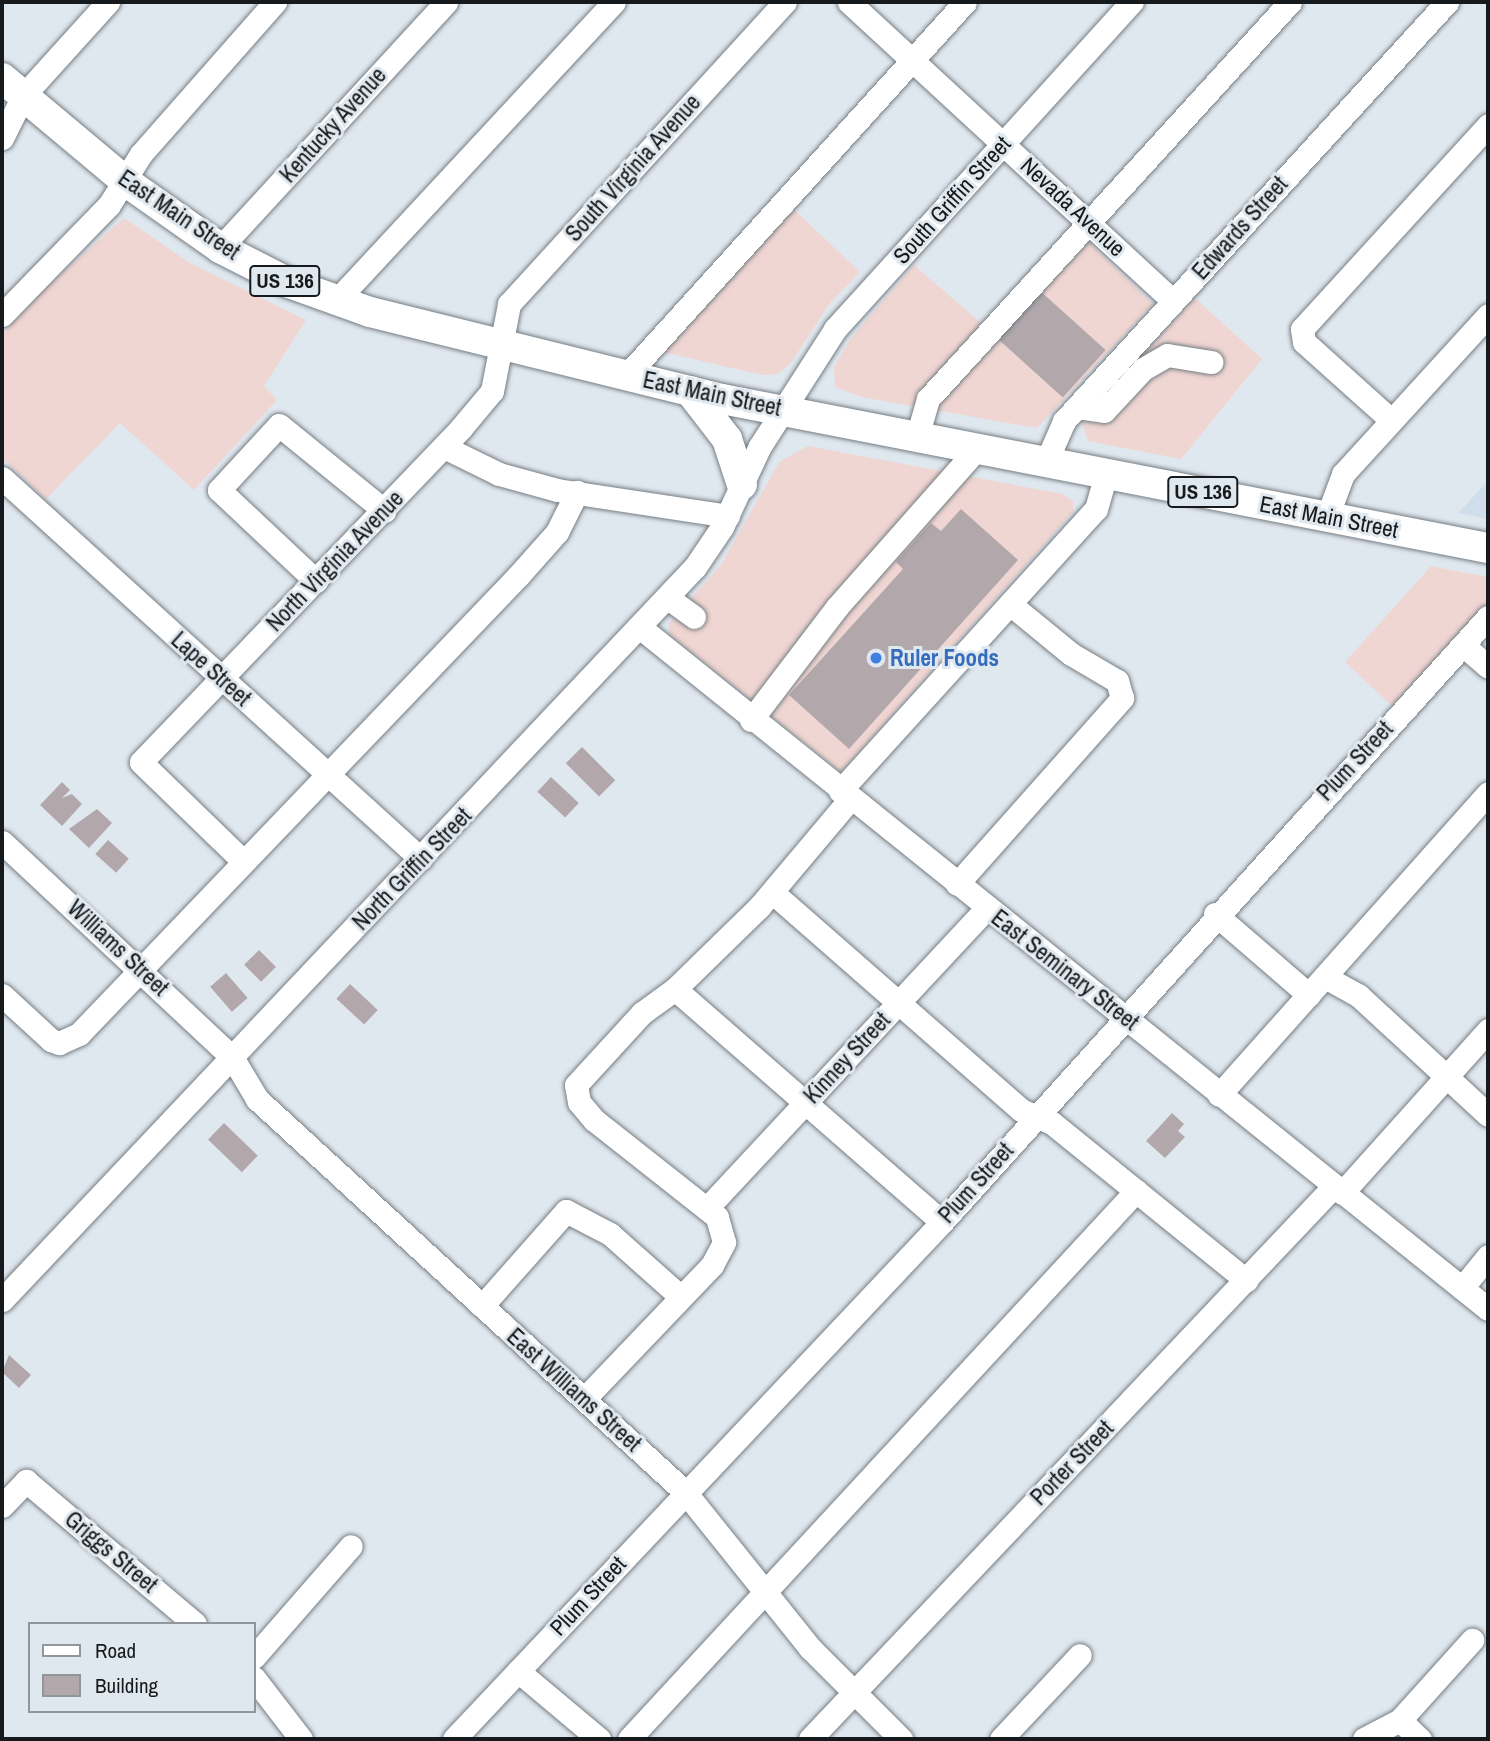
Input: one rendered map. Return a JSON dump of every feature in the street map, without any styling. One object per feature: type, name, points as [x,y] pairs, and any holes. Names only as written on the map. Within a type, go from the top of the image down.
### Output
[{"type":"main road","name":"East Main Street","points":[[12,87],[125,181],[220,248],[336,302],[690,391],[1488,548]]},
{"type":"main road","points":[[690,391],[727,439],[742,485]]},
{"type":"street","points":[[2,138],[12,87],[108,2]]},
{"type":"street","points":[[2,315],[109,205],[141,154],[275,2]]},
{"type":"street","name":"Kentucky Avenue","points":[[220,248],[446,2]]},
{"type":"street","points":[[336,302],[614,2]]},
{"type":"street","name":"South Virginia Avenue","points":[[501,345],[509,304],[785,2]]},
{"type":"street","name":"Nevada Avenue","points":[[849,2],[1004,142],[1173,301]]},
{"type":"street","points":[[627,375],[965,2]]},
{"type":"street","name":"South Griffin Street","points":[[785,409],[835,329],[1132,2]]},
{"type":"street","points":[[917,437],[928,399],[1290,2]]},
{"type":"street","name":"Edwards Street","points":[[1046,462],[1064,421],[1447,2]]},
{"type":"street","points":[[1391,420],[1304,342],[1302,329],[1488,125]]},
{"type":"street","points":[[1327,517],[1343,474],[1488,315]]},
{"type":"street","name":"North Virginia Avenue","points":[[243,861],[150,777],[141,762],[444,447],[492,391],[501,345]]},
{"type":"street","points":[[1077,407],[1104,411],[1143,369],[1167,355],[1211,362]]},
{"type":"street","name":"North Griffin Street","points":[[2,1300],[642,629],[668,598],[727,516],[785,409]]},
{"type":"street","points":[[316,581],[219,489],[279,425],[385,511]]},
{"type":"street","points":[[444,447],[499,474],[577,492],[727,516]]},
{"type":"street","points":[[751,720],[837,607],[977,449]]},
{"type":"street","points":[[585,1398],[712,1265],[724,1242],[717,1217],[643,1164],[594,1120],[577,1095],[576,1085],[642,1013],[676,989],[772,892],[845,795],[1096,509],[1106,474]]},
{"type":"street","name":"Lape Street","points":[[2,478],[421,859]]},
{"type":"street","points":[[2,995],[59,1044],[79,1034],[518,576],[557,532],[577,492]]},
{"type":"street","points":[[668,598],[694,617]]},
{"type":"street","points":[[957,884],[1122,698],[1117,681],[1071,654],[1010,604]]},
{"type":"street","name":"Plum Street","points":[[454,1739],[942,1222],[1214,915],[1488,617]]},
{"type":"street","name":"East Seminary Street","points":[[642,629],[751,720],[1488,1309]]},
{"type":"street","points":[[1463,645],[1488,667]]},
{"type":"street","points":[[1219,1094],[1488,793]]},
{"type":"street","name":"Williams Street","points":[[2,842],[142,969],[232,1057]]},
{"type":"street","points":[[772,892],[1021,1110],[1052,1123],[1245,1280]]},
{"type":"street","name":"Kinney Street","points":[[707,1208],[987,908]]},
{"type":"street","points":[[1214,915],[1309,995]]},
{"type":"street","points":[[1325,977],[1358,995],[1488,1115]]},
{"type":"street","points":[[676,989],[942,1222]]},
{"type":"street","name":"Porter Street","points":[[810,1739],[1245,1280],[1338,1189],[1488,1030]]},
{"type":"street","name":"East Williams Street","points":[[232,1057],[257,1099],[685,1492],[852,1694],[901,1739]]},
{"type":"street","points":[[629,1739],[767,1594],[1136,1191]]},
{"type":"street","points":[[482,1306],[566,1211],[610,1234],[681,1297]]},
{"type":"street","points":[[1462,1288],[1488,1256]]},
{"type":"street","name":"Griggs Street","points":[[2,1506],[26,1480],[193,1622]]},
{"type":"street","points":[[256,1655],[351,1546]]},
{"type":"street","points":[[1364,1739],[1400,1720],[1472,1640]]},
{"type":"street","points":[[1001,1739],[1080,1655]]},
{"type":"street","points":[[518,1671],[599,1739]]},
{"type":"street","points":[[256,1681],[301,1739]]},
{"type":"street","points":[[1400,1720],[1420,1739]]},
{"type":"shaded area","points":[[784,200],[860,272],[830,303],[790,364],[778,374],[762,375],[650,349]]},
{"type":"shaded area","points":[[124,218],[190,263],[306,320],[264,386],[277,400],[194,490],[120,423],[46,499],[2,458],[2,335],[36,296]]},
{"type":"shaded area","points":[[1079,233],[1153,304],[1037,428],[861,397],[835,387],[834,367],[851,338],[914,265],[990,331]]},
{"type":"shaded area","points":[[1195,298],[1262,359],[1181,459],[1088,441],[1081,421]]},
{"type":"shaded area","points":[[808,446],[1063,494],[1073,501],[1073,512],[841,772],[669,634],[669,623],[721,565],[779,462]]},
{"type":"shaded area","points":[[1488,481],[1488,519],[1458,513]]},
{"type":"shaded area","points":[[1431,566],[1488,577],[1488,604],[1392,706],[1345,662]]},
{"type":"building","points":[[1038,289],[1106,350],[1063,397],[995,337]]},
{"type":"building","name":"Ruler Foods","points":[[961,509],[1018,560],[849,749],[789,695],[903,569],[896,562],[931,523],[941,531]]},
{"type":"building","points":[[582,747],[615,780],[599,796],[566,763]]},
{"type":"building","points":[[551,777],[579,803],[565,818],[537,792]]},
{"type":"building","points":[[62,782],[70,790],[62,798],[72,794],[82,804],[62,826],[40,805]]},
{"type":"building","points":[[97,809],[112,823],[89,848],[69,829]]},
{"type":"building","points":[[108,840],[129,859],[116,873],[95,854]]},
{"type":"building","points":[[259,950],[276,967],[261,982],[244,965]]},
{"type":"building","points":[[226,973],[248,998],[232,1012],[210,987]]},
{"type":"building","points":[[350,984],[378,1010],[364,1025],[336,999]]},
{"type":"building","points":[[1172,1113],[1184,1124],[1178,1131],[1185,1137],[1165,1158],[1146,1141]]},
{"type":"building","points":[[224,1123],[258,1156],[242,1172],[208,1140]]},
{"type":"building","points":[[9,1355],[31,1375],[19,1388],[2,1372]]},
{"type":"place","name":"Ruler Foods","points":[[876,658]]}]
